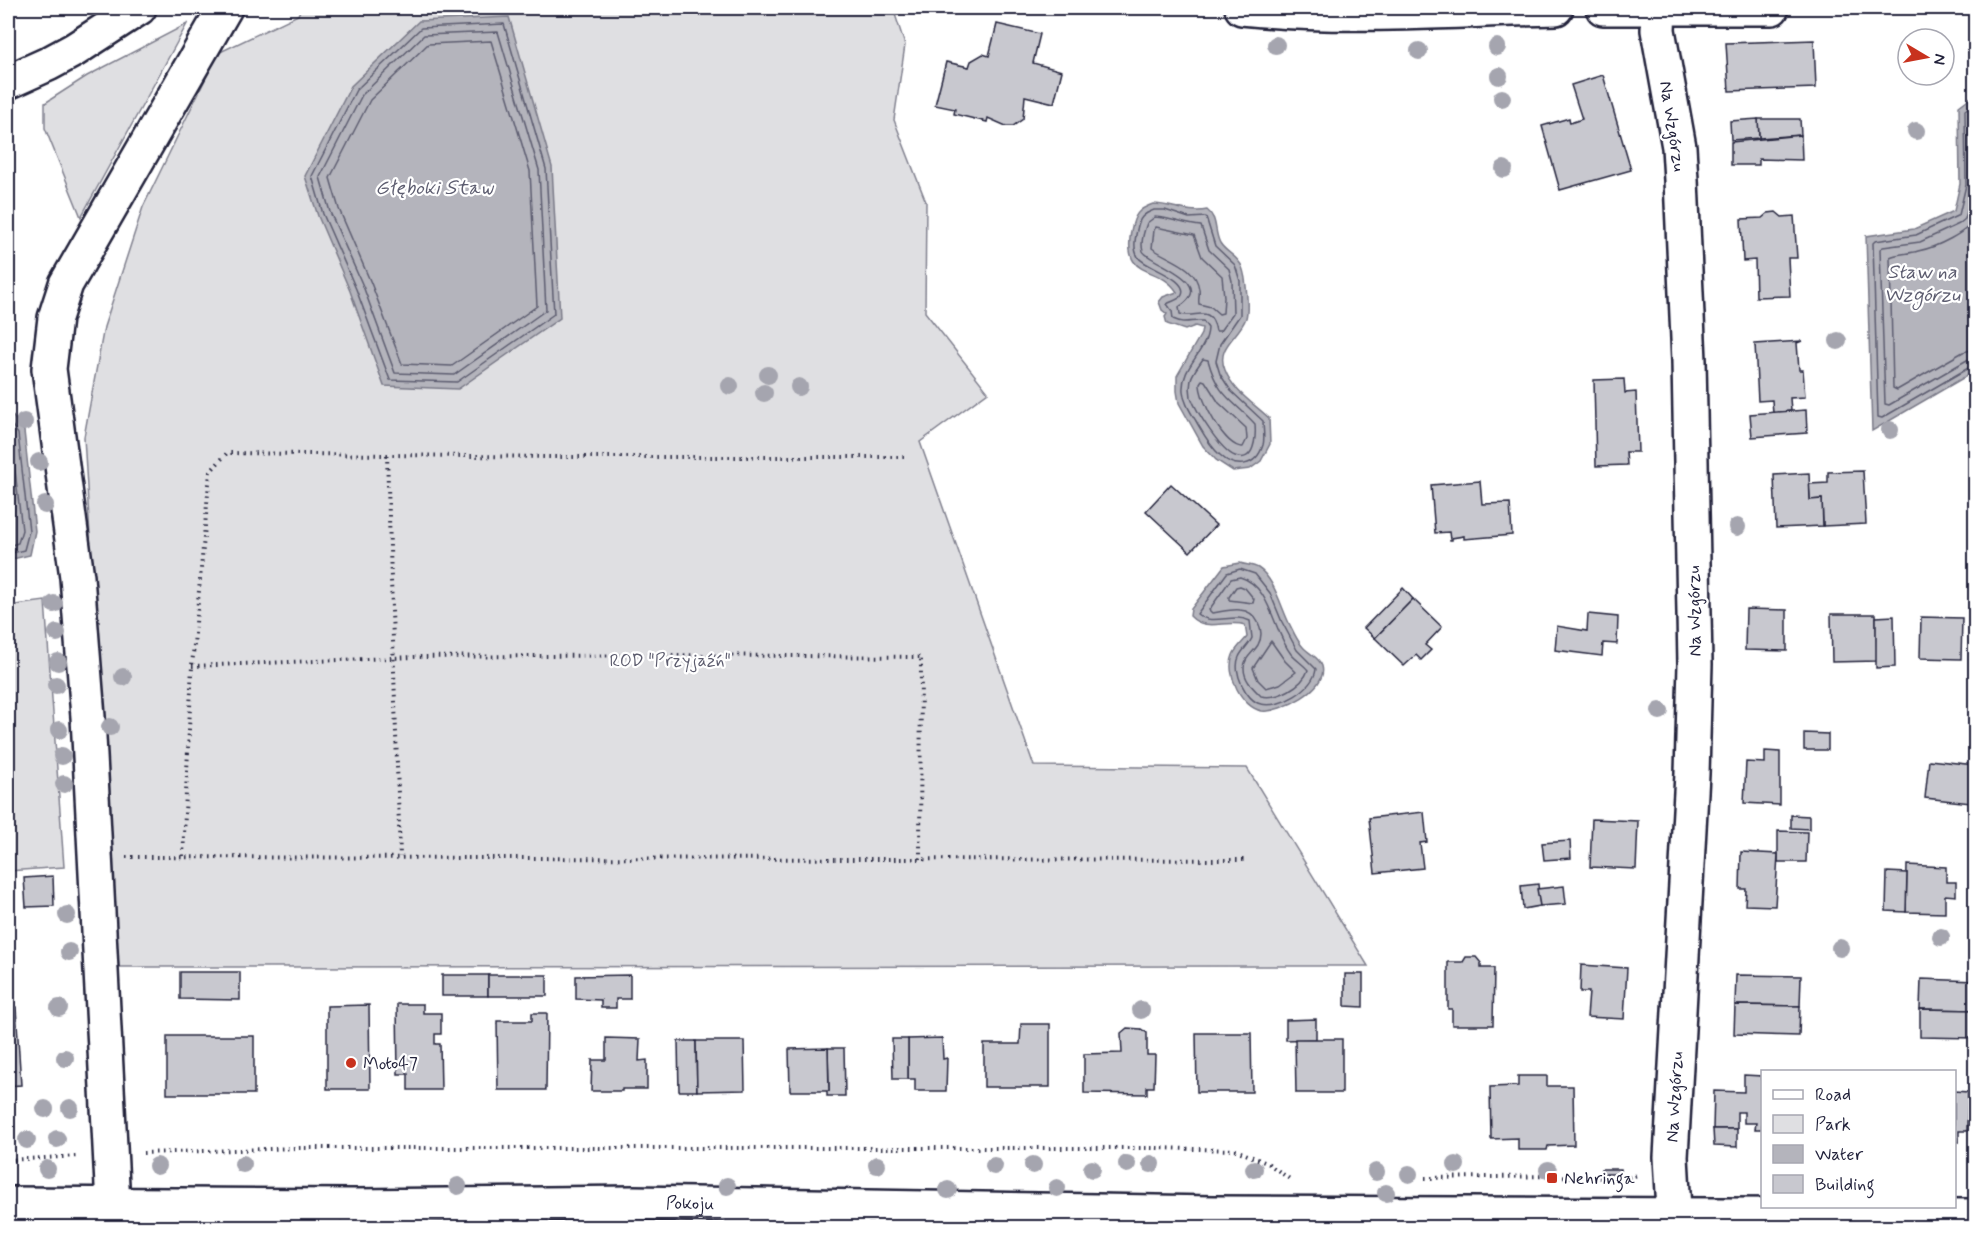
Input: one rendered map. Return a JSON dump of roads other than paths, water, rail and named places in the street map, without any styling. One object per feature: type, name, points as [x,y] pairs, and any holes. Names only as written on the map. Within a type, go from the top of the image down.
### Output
[{"type":"street","points":[[8,82],[74,50],[139,8]]},
{"type":"street","points":[[113,1205],[88,717],[77,577],[49,369],[55,318],[66,284],[225,8]]},
{"type":"street","points":[[1242,8],[1356,12],[1556,8]]},
{"type":"street","points":[[1602,8],[1772,8]]},
{"type":"street","name":"Na Wzgórzu","points":[[1659,9],[1658,30],[1679,147],[1681,180],[1689,361],[1695,664],[1692,774],[1671,1157],[1674,1221]]},
{"type":"street","name":"Pokoju","points":[[8,1204],[355,1206],[633,1203],[1214,1213],[1378,1220],[1674,1221],[1976,1216]]},
{"type":"water","name":"Głęboki Staw","points":[[509,17],[552,167],[560,318],[458,389],[384,386],[350,291],[318,216],[305,176],[351,86],[419,21]]},
{"type":"water","name":"Staw na Wzgórzu","points":[[1975,94],[1975,371],[1872,431],[1866,236],[1914,229],[1954,211],[1960,184],[1959,106]]},
{"type":"water","points":[[1153,204],[1193,211],[1207,210],[1213,217],[1220,243],[1242,267],[1247,292],[1246,318],[1225,348],[1223,362],[1233,384],[1269,418],[1270,444],[1261,461],[1250,469],[1233,471],[1216,460],[1203,446],[1179,403],[1177,376],[1201,334],[1202,328],[1195,326],[1185,330],[1167,324],[1165,317],[1167,314],[1162,310],[1159,302],[1163,297],[1177,292],[1161,277],[1137,265],[1132,258],[1130,247],[1134,221],[1140,211]]},
{"type":"water","points":[[8,410],[24,431],[35,531],[30,555],[8,560]]},
{"type":"water","points":[[1240,563],[1254,566],[1264,573],[1297,639],[1319,660],[1322,666],[1322,675],[1311,691],[1291,704],[1270,711],[1255,709],[1248,704],[1233,680],[1231,663],[1235,650],[1247,637],[1245,625],[1203,624],[1190,616],[1191,609],[1224,566]]},
{"type":"place","name":"Moto47","points":[[351,1063]]},
{"type":"place","name":"Nehringa","points":[[1552,1178]]},
{"type":"park label","name":"ROD \"Przyjaźń\"","points":[[670,660]]}]
